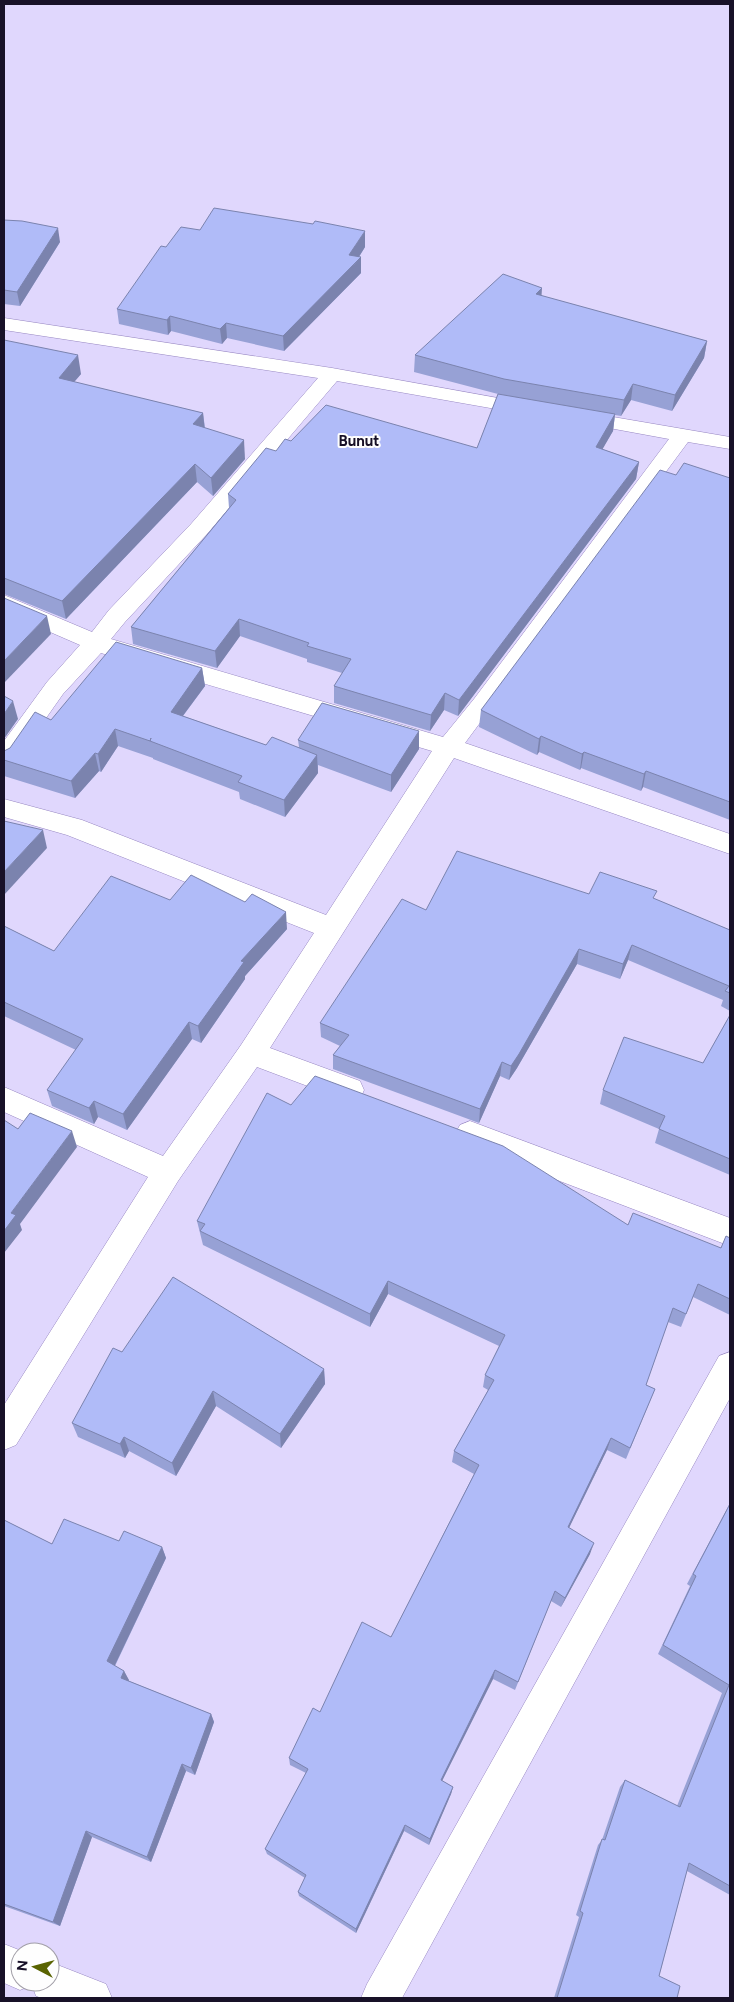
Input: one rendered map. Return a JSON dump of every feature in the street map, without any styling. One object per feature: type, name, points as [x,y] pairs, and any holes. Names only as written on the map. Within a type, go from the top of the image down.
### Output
[{"type":"street","points":[[4,324],[332,374],[730,443]]},
{"type":"street","points":[[4,759],[55,688],[96,643],[117,616],[199,529],[332,374]]},
{"type":"street","points":[[4,1434],[168,1172],[251,1053],[448,746],[482,705],[683,435]]},
{"type":"street","points":[[4,603],[96,643],[448,746],[730,844]]},
{"type":"street","points":[[4,808],[73,827],[331,928]]},
{"type":"street","points":[[251,1053],[371,1097]]},
{"type":"street","points":[[4,1099],[168,1172]]},
{"type":"street","points":[[444,1125],[730,1232]]},
{"type":"street","points":[[381,1998],[730,1367]]},
{"type":"street","points":[[60,1986],[92,1998]]},
{"type":"building","points":[[214,208],[313,224],[315,221],[365,231],[349,255],[361,257],[283,336],[226,323],[220,329],[170,316],[167,320],[117,309],[161,246],[166,247],[181,227],[200,230]]},
{"type":"building","points":[[4,220],[22,221],[58,228],[17,292],[4,290]]},
{"type":"building","points":[[503,274],[542,288],[536,294],[707,341],[675,395],[633,384],[624,400],[504,379],[415,355]]},
{"type":"building","points":[[4,340],[78,355],[59,378],[203,413],[193,424],[244,440],[211,478],[195,464],[62,601],[4,578]]},
{"type":"building","points":[[498,394],[615,414],[596,447],[639,462],[459,700],[445,693],[431,715],[334,686],[351,659],[307,646],[309,643],[239,619],[215,651],[131,627],[236,500],[228,494],[266,448],[276,451],[285,439],[291,441],[326,405],[477,448]]},
{"type":"building","points":[[684,463],[730,478],[730,802],[646,771],[644,774],[584,752],[582,754],[541,736],[539,739],[481,710],[660,470],[676,475]]},
{"type":"building","points":[[4,598],[47,616],[4,661]]},
{"type":"building","points":[[116,642],[202,668],[171,712],[266,745],[272,737],[317,755],[284,800],[238,782],[242,776],[115,729],[98,754],[95,753],[71,781],[4,760],[4,751],[10,748],[35,712],[51,720]]},
{"type":"building","points":[[4,696],[13,701],[4,714]]},
{"type":"building","points":[[322,703],[419,731],[391,775],[298,740]]},
{"type":"building","points":[[4,821],[43,830],[4,872]]},
{"type":"building","points":[[457,851],[589,894],[600,872],[657,891],[653,898],[730,930],[730,993],[725,991],[729,986],[632,945],[623,964],[579,949],[511,1066],[502,1062],[480,1109],[333,1055],[349,1035],[320,1023],[402,899],[426,910]]},
{"type":"building","points":[[191,875],[245,902],[252,894],[286,912],[241,961],[244,962],[198,1026],[189,1022],[123,1114],[94,1101],[89,1108],[47,1090],[83,1039],[4,1002],[4,926],[54,951],[111,876],[170,900]]},
{"type":"building","points":[[730,1015],[730,1159],[659,1129],[665,1116],[603,1090],[624,1037],[703,1063]]},
{"type":"building","points":[[315,1076],[503,1146],[628,1225],[633,1213],[721,1248],[726,1236],[730,1238],[730,1299],[698,1284],[686,1314],[673,1308],[646,1385],[655,1389],[630,1448],[611,1438],[568,1527],[594,1543],[565,1598],[555,1591],[518,1682],[495,1670],[441,1780],[453,1787],[430,1839],[405,1825],[356,1929],[298,1892],[306,1875],[265,1849],[308,1769],[289,1758],[313,1708],[320,1712],[362,1622],[391,1637],[479,1465],[454,1451],[494,1380],[485,1375],[505,1335],[388,1281],[370,1314],[200,1231],[205,1224],[197,1221],[267,1093],[291,1105]]},
{"type":"building","points":[[30,1113],[72,1131],[11,1213],[16,1215],[4,1231],[4,1120],[18,1129]]},
{"type":"building","points":[[173,1277],[324,1369],[280,1434],[213,1391],[172,1463],[124,1437],[120,1444],[72,1423],[113,1348],[122,1352]]},
{"type":"building","points":[[730,1504],[730,1886],[689,1863],[659,1976],[680,1986],[677,1998],[557,1998],[583,1913],[580,1911],[602,1839],[605,1840],[625,1780],[680,1807],[729,1685],[663,1645],[696,1576],[693,1574]]},
{"type":"building","points":[[64,1519],[119,1541],[124,1531],[162,1547],[107,1661],[124,1671],[121,1678],[211,1714],[191,1768],[182,1764],[147,1857],[86,1831],[53,1922],[4,1904],[4,1520],[52,1544]]},
{"type":"district","name":"Bunut","points":[[359,441]]}]
